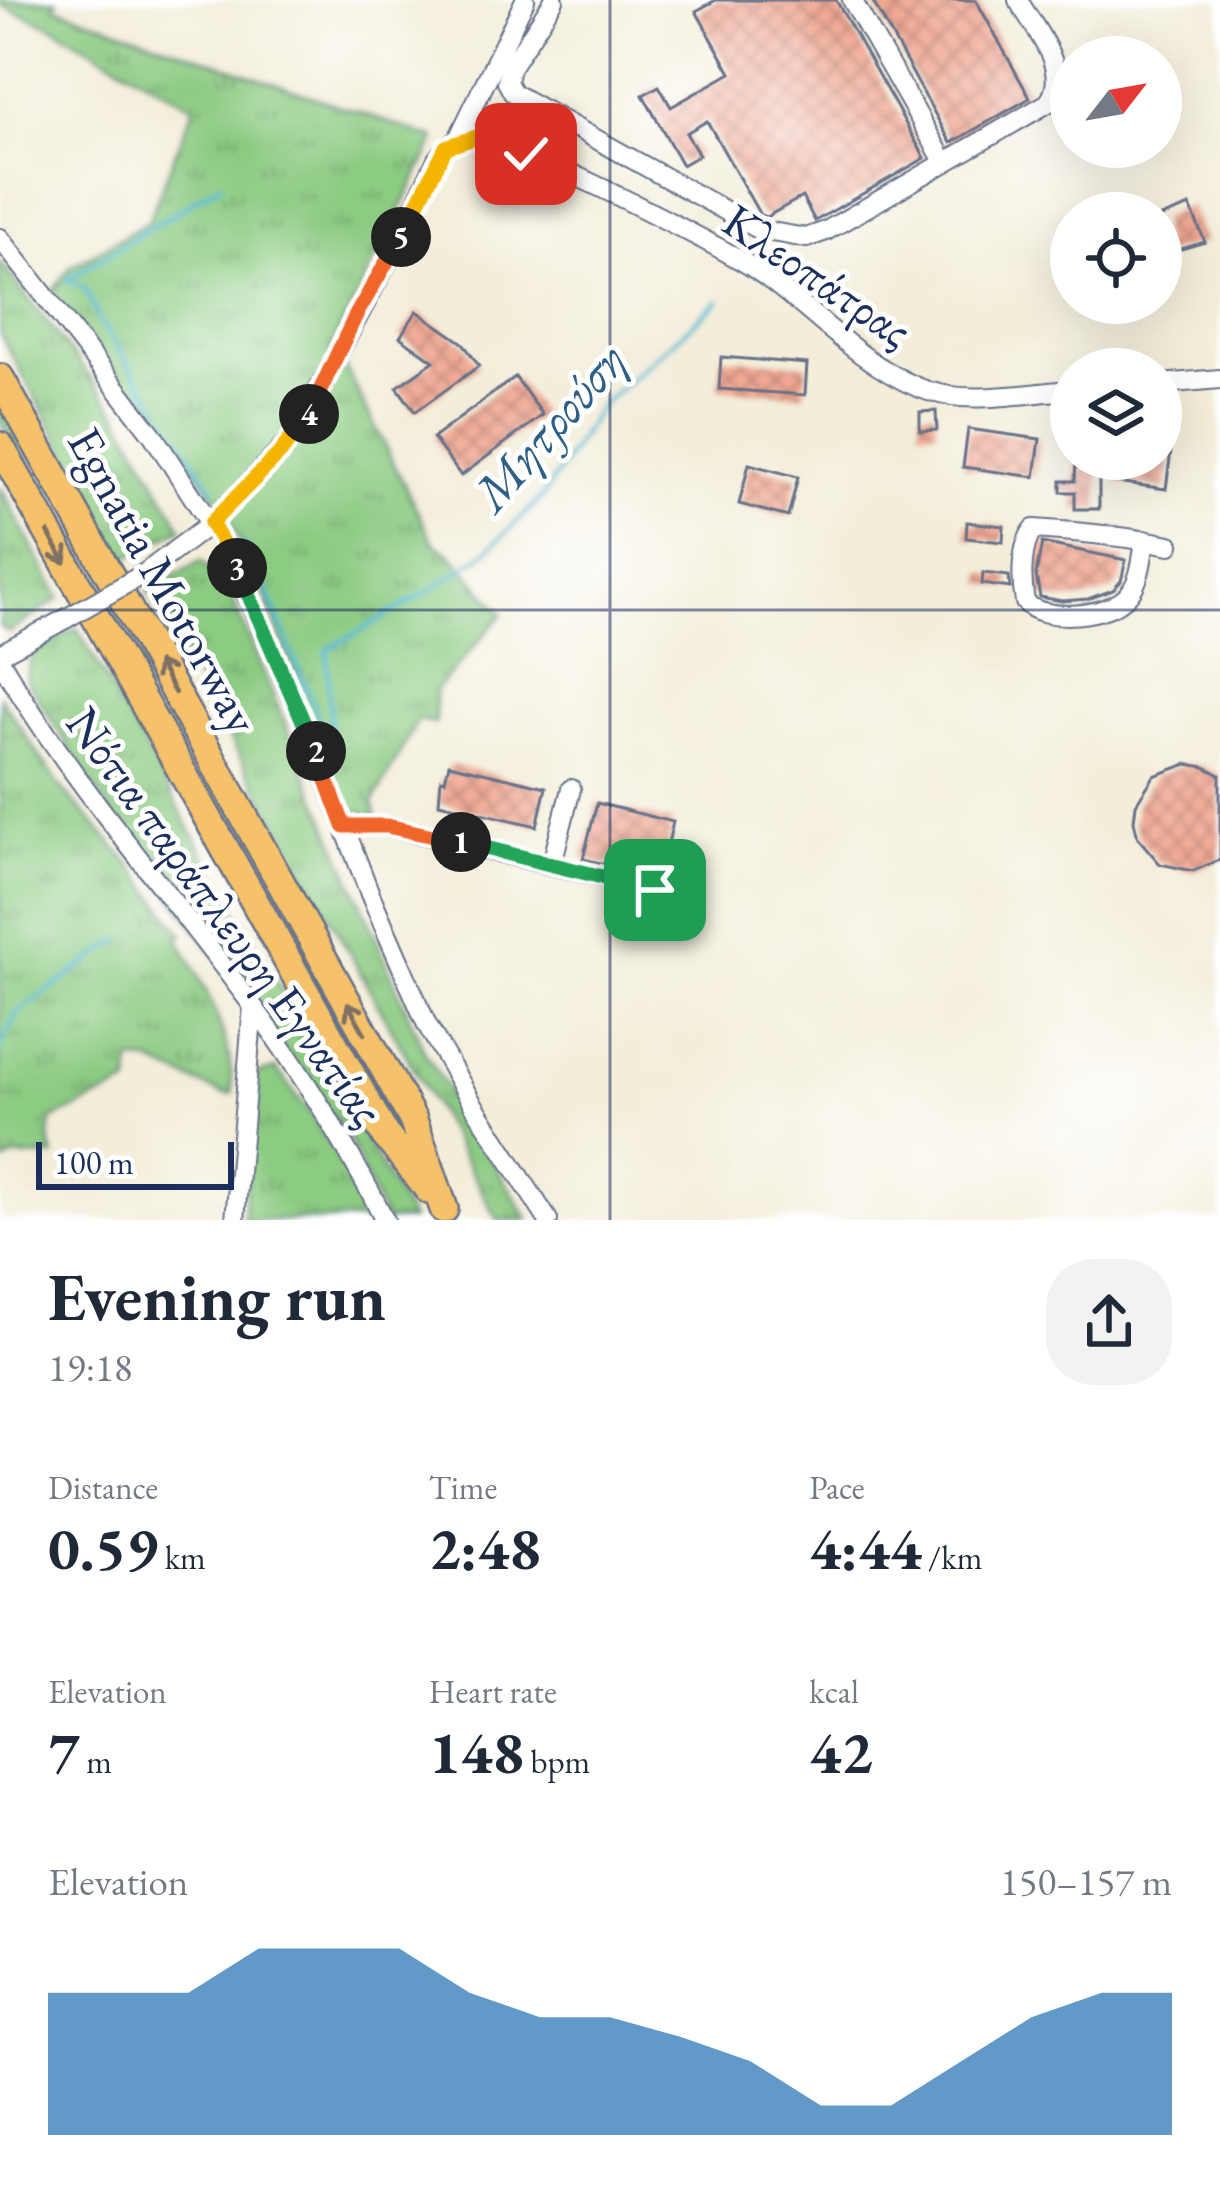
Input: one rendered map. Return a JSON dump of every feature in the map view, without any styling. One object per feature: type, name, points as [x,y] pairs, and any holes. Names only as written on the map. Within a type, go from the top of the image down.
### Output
[{"type":"highway","name":"Egnatia Motorway","points":[[0,378],[413,1120],[447,1215]]},
{"type":"highway","name":"Egnatia Motorway","points":[[0,446],[385,1135],[447,1215]]},
{"type":"street","points":[[0,657],[145,573],[211,523],[303,424],[437,159],[457,141],[525,0]]},
{"type":"street","points":[[554,0],[510,68],[507,82],[514,93],[760,230],[806,238],[1048,104],[1057,92],[1058,76],[1018,0]]},
{"type":"street","points":[[852,0],[945,163]]},
{"type":"street","name":"Κλεοπάτρας","points":[[457,141],[488,139],[526,154],[726,253],[763,275],[856,352],[919,387],[970,397],[1050,391]]},
{"type":"street","points":[[0,238],[152,434],[211,523],[250,596],[427,1024],[548,1220]]},
{"type":"street","points":[[1182,382],[1220,379]]},
{"type":"street","points":[[1145,540],[1138,579],[1126,598],[1110,608],[1087,614],[1043,612],[1024,602],[1025,549],[1034,529],[1145,540],[1170,545]]},
{"type":"street","name":"Νότια παράπλευρη Εγνατίας","points":[[0,657],[21,697],[82,784],[253,1006],[328,1116],[385,1220]]},
{"type":"street","points":[[0,682],[21,697]]},
{"type":"street","points":[[552,862],[571,789]]},
{"type":"street","points":[[344,826],[387,826],[655,890]]},
{"type":"street","points":[[235,1220],[253,1006]]},
{"type":"green space","points":[[0,0],[57,0],[55,7],[436,139],[330,350],[346,369],[433,542],[453,556],[503,614],[435,691],[435,724],[418,719],[373,803],[377,818],[343,806],[256,573],[218,500],[51,292],[71,267],[148,222],[194,107],[52,26],[0,5]]},
{"type":"green space","points":[[0,262],[118,413],[182,528],[125,559],[0,334]]},
{"type":"green space","points":[[0,406],[401,1123],[399,1128],[394,1127],[0,421]]},
{"type":"green space","points":[[0,486],[60,598],[10,632],[0,627]]},
{"type":"green space","points":[[201,561],[228,589],[425,1053],[529,1220],[498,1220],[148,591]]},
{"type":"green space","points":[[77,628],[411,1220],[384,1220],[348,1137],[109,810],[26,680],[32,653]]},
{"type":"green space","points":[[0,697],[62,789],[133,867],[183,934],[178,939],[223,1033],[232,1094],[150,1062],[131,1061],[130,1084],[51,1120],[54,1156],[16,1157],[0,1164]]},
{"type":"green space","points":[[276,1069],[311,1114],[375,1220],[243,1220],[256,1074]]},
{"type":"building","points":[[716,0],[836,0],[925,158],[815,221],[802,197],[766,217],[760,215],[707,121],[686,133],[699,155],[682,165],[643,95],[659,86],[671,107],[731,73],[696,11]]},
{"type":"building","points":[[872,0],[976,0],[1030,98],[951,143]]},
{"type":"building","points":[[1190,206],[1205,242],[1182,249],[1182,209]]},
{"type":"building","points":[[417,311],[463,343],[479,366],[415,412],[397,387],[434,361],[400,337]]},
{"type":"building","points":[[721,357],[807,364],[805,395],[719,389]]},
{"type":"building","points":[[515,377],[543,415],[461,476],[433,438]]},
{"type":"building","points":[[936,411],[937,430],[920,431],[920,412]]},
{"type":"building","points":[[968,429],[1040,439],[1035,477],[963,467]]},
{"type":"building","points":[[749,464],[798,477],[788,517],[739,504]]},
{"type":"building","points":[[1099,480],[1099,509],[1075,509],[1075,492],[1061,492],[1061,481]]},
{"type":"building","points":[[1116,480],[1167,480],[1166,489]]},
{"type":"building","points":[[967,522],[1004,526],[1003,542],[966,538]]},
{"type":"building","points":[[1042,543],[1126,560],[1121,581],[1113,590],[1088,599],[1040,597],[1036,575]]},
{"type":"building","points":[[983,573],[1009,576],[1010,588],[982,584]]},
{"type":"building","points":[[449,764],[546,787],[537,826],[439,803],[441,779],[445,780]]},
{"type":"building","points":[[1187,764],[1220,775],[1220,860],[1193,871],[1160,864],[1138,838],[1134,821],[1136,804],[1154,776]]},
{"type":"building","points":[[597,803],[673,822],[660,877],[583,859]]},
{"type":"waterway","points":[[68,279],[221,184]]},
{"type":"waterway","points":[[67,280],[84,287],[101,323],[214,490]]},
{"type":"waterway","name":"Μητρούση","points":[[332,749],[327,650],[484,554],[543,496],[601,405],[719,301]]},
{"type":"waterway","points":[[243,543],[329,744]]},
{"type":"waterway","name":"Μητρούση","points":[[0,1048],[17,1013],[121,939]]},
{"type":"route","points":[[526,154],[473,137],[443,150],[303,424],[211,523],[257,612],[344,826],[387,826],[655,890]]}]
